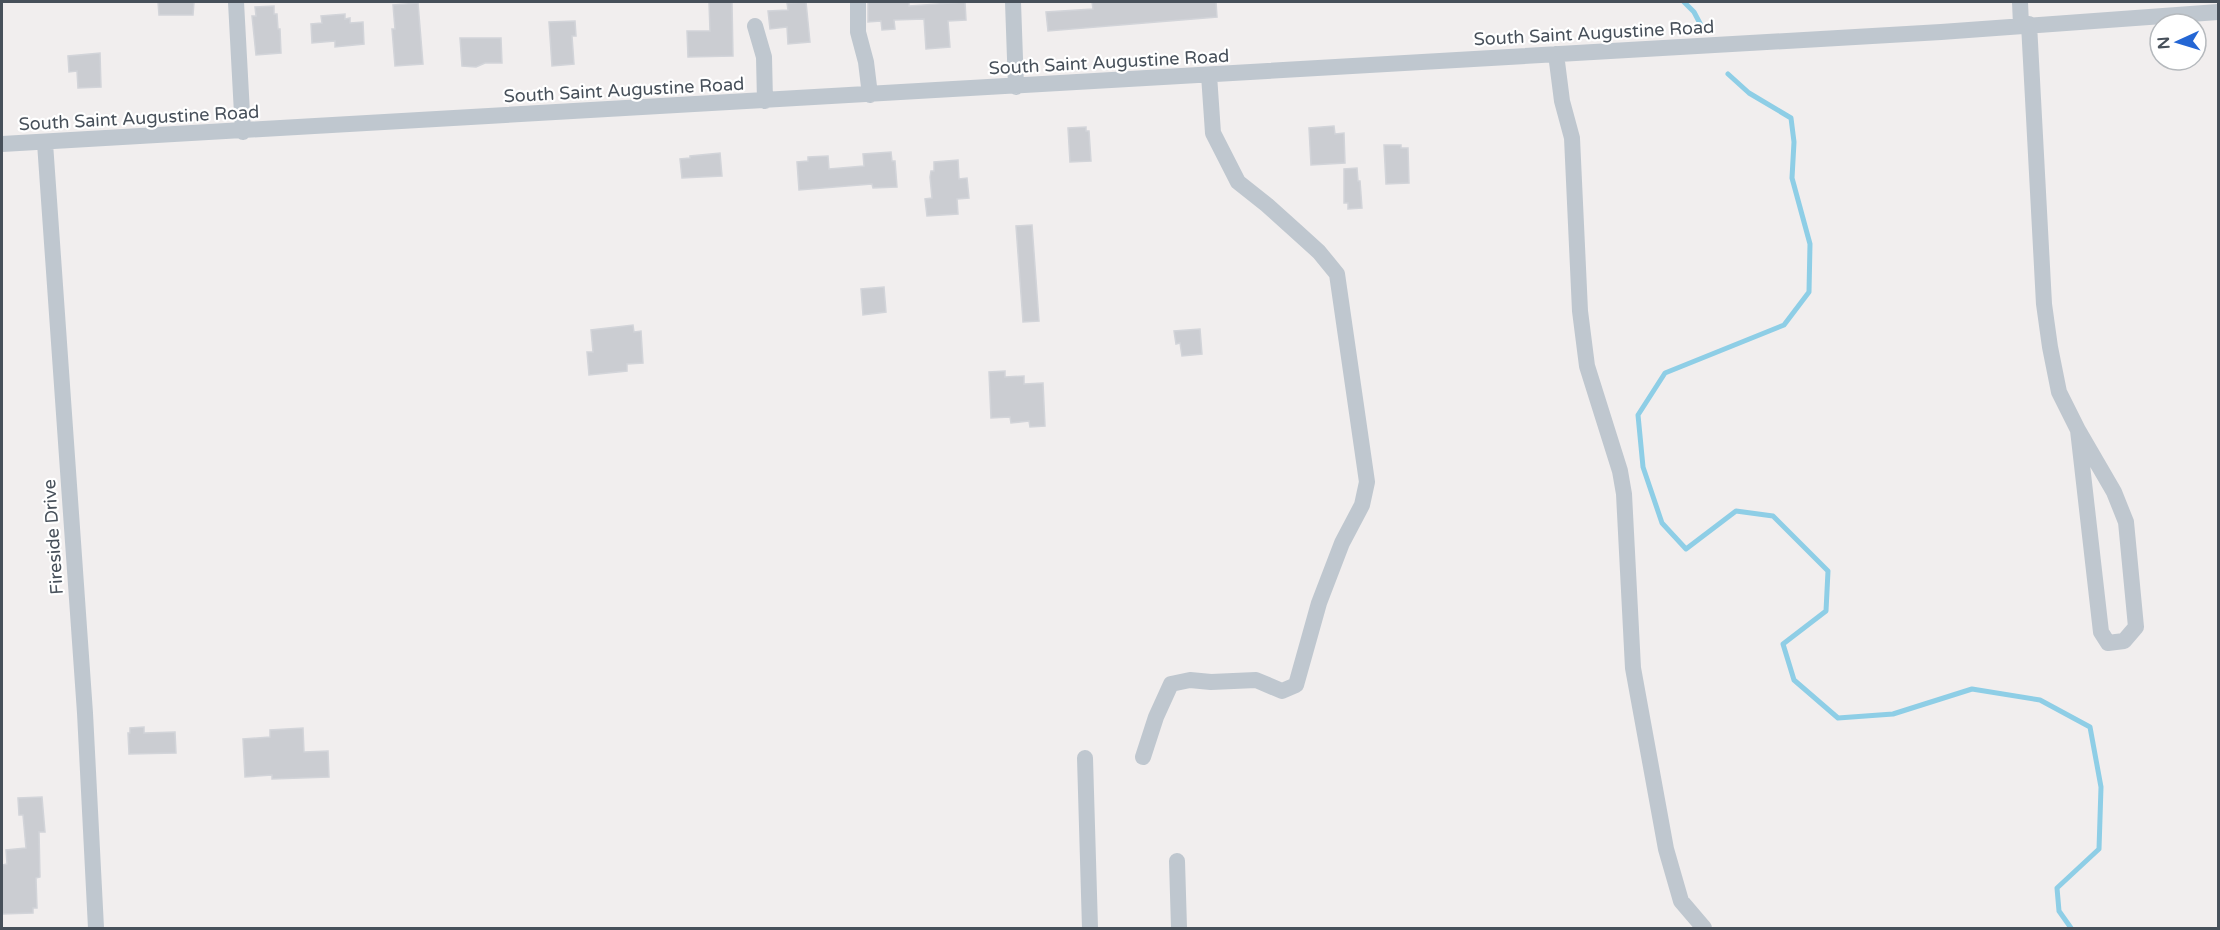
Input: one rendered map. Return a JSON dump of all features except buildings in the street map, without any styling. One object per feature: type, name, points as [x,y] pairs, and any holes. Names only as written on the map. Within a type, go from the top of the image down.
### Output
[{"type":"street","points":[[236,2],[243,132]]},
{"type":"street","points":[[858,2],[858,32],[867,62],[870,95]]},
{"type":"street","points":[[1013,2],[1016,87]]},
{"type":"street","points":[[2020,2],[2025,25],[2050,347],[2059,392],[2114,492],[2126,522],[2136,627],[2124,641],[2108,643],[2101,632],[2078,430]]},
{"type":"street","name":"South Saint Augustine Road","points":[[2,144],[243,132],[1941,32],[2218,12]]},
{"type":"street","points":[[755,26],[764,57],[765,101]]},
{"type":"street","points":[[1556,54],[1562,101],[1572,138],[1580,311],[1587,366],[1620,471],[1624,495],[1633,668],[1666,849],[1681,901],[1704,928]]},
{"type":"street","points":[[1143,757],[1156,717],[1171,684],[1190,680],[1211,682],[1256,680],[1282,691],[1296,685],[1319,603],[1342,543],[1362,505],[1367,482],[1337,274],[1298,232],[1238,182],[1213,133],[1209,75]]},
{"type":"street","name":"Fireside Drive","points":[[45,143],[84,701],[96,928]]},
{"type":"street","points":[[1085,758],[1090,928]]},
{"type":"street","points":[[1177,861],[1179,928]]},
{"type":"waterway","points":[[1684,2],[1694,12],[1704,31]]},
{"type":"waterway","points":[[1728,74],[1749,93],[1791,118],[1794,142],[1792,178],[1810,244],[1809,292],[1784,325],[1665,373],[1638,415],[1643,467],[1662,523],[1686,549],[1736,511],[1773,516],[1828,571],[1826,611],[1783,644],[1794,680],[1838,718],[1893,714],[1972,689],[2040,700],[2090,727],[2101,787],[2099,849],[2057,888],[2059,911],[2071,928]]}]
